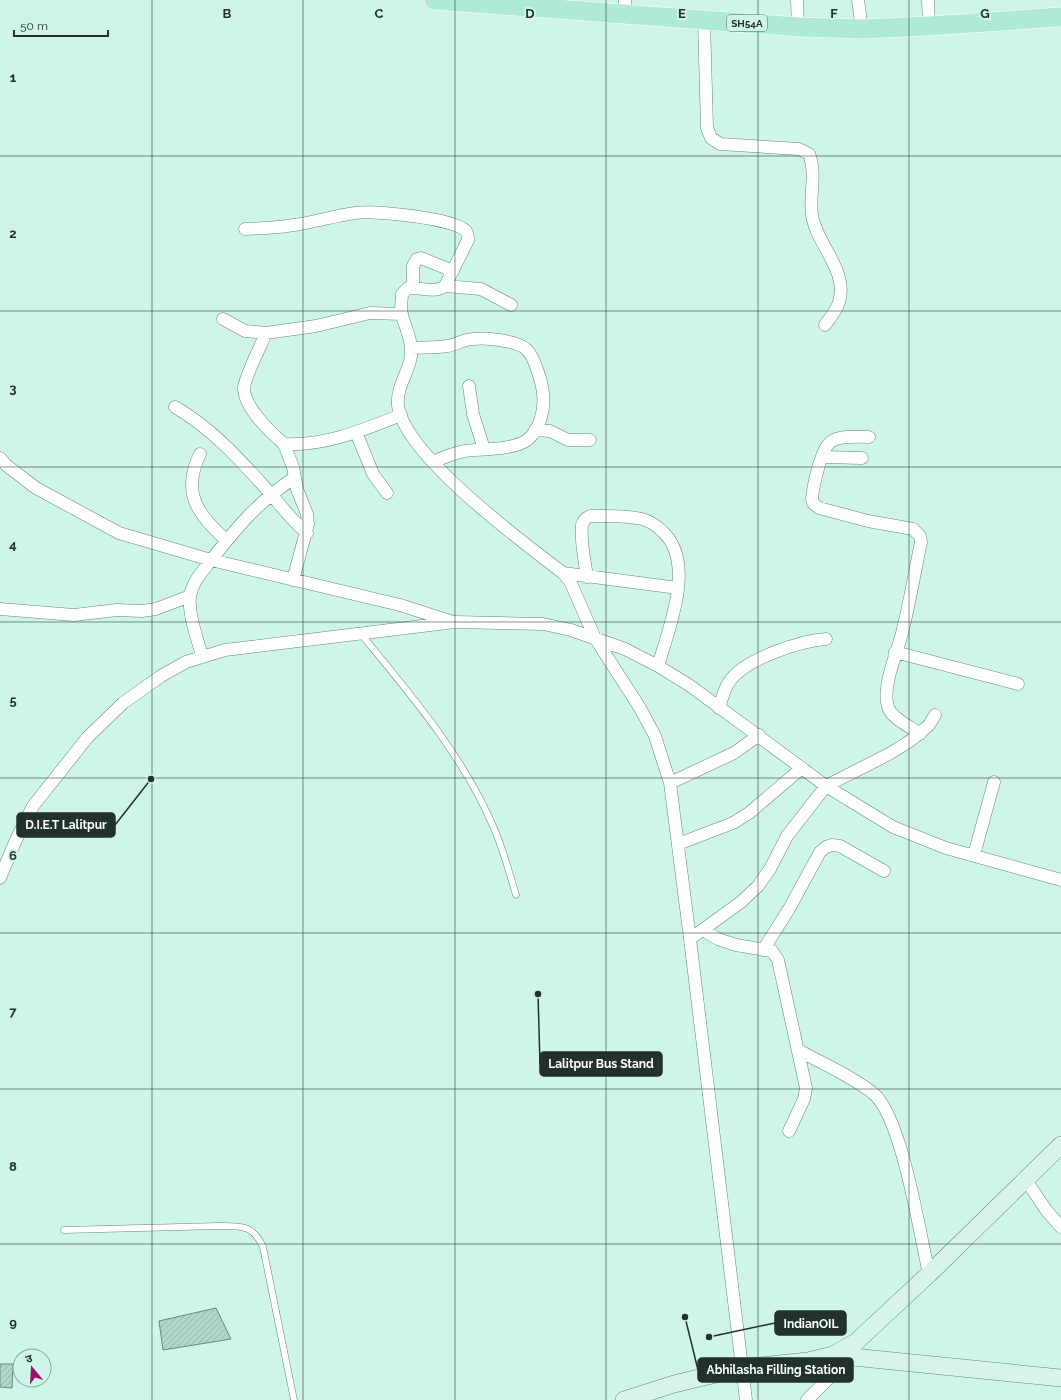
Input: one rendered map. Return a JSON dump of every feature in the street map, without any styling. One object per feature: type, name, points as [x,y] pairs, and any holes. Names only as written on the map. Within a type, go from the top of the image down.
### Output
[{"type":"main road","name":"SH54A","points":[[446,0],[625,7],[704,20],[798,27],[862,29],[1061,17]]},
{"type":"street","points":[[797,0],[798,27]]},
{"type":"street","points":[[858,0],[862,29]]},
{"type":"street","points":[[928,0],[929,26]]},
{"type":"street","points":[[704,20],[708,128],[711,138],[720,144],[799,149],[809,154],[813,165],[812,217],[816,230],[840,281],[840,301],[825,325]]},
{"type":"street","points":[[245,229],[284,227],[363,212],[437,220],[465,230],[468,235],[468,240],[445,286],[440,290],[413,287],[408,288],[402,294],[402,314],[409,334],[411,348],[410,358],[398,397],[398,406],[412,436],[433,462],[495,520],[564,573],[575,589],[595,638],[648,721],[655,736],[670,783],[746,1400]]},
{"type":"street","points":[[413,287],[413,266],[417,259],[421,258],[453,271]]},
{"type":"street","points":[[445,286],[481,289],[511,305]]},
{"type":"street","points":[[223,320],[245,331],[266,333],[316,326],[370,313],[402,314]]},
{"type":"street","points":[[266,333],[244,387],[246,399],[257,416],[284,444],[293,467],[294,478],[308,514],[307,533],[293,580]]},
{"type":"street","points":[[411,348],[446,346],[464,340],[480,339],[520,345],[527,349],[531,355],[543,389],[544,402],[542,415],[535,430],[526,441],[518,445],[451,454],[433,462]]},
{"type":"street","points":[[469,386],[473,414],[484,449]]},
{"type":"street","points":[[175,407],[189,415],[219,439],[294,522],[307,533]]},
{"type":"street","points":[[284,444],[311,444],[356,432],[401,415]]},
{"type":"street","points":[[535,430],[550,431],[568,440],[590,440]]},
{"type":"street","points":[[356,432],[372,474],[387,493]]},
{"type":"street","points":[[869,437],[844,438],[831,441],[823,457],[812,494],[813,503],[816,506],[868,521],[913,529],[920,536],[903,631],[895,652],[888,684],[888,708],[893,714],[920,734]]},
{"type":"street","points":[[200,454],[194,465],[192,476],[196,507],[209,525],[226,540]]},
{"type":"street","points":[[823,457],[862,458]]},
{"type":"street","points":[[0,458],[6,465],[36,488],[119,533],[211,560],[400,605],[455,622]]},
{"type":"street","points":[[202,656],[191,613],[190,596],[198,576],[246,516],[270,494],[294,478]]},
{"type":"street","points":[[587,576],[582,524],[585,518],[590,516],[624,516],[643,519],[656,525],[667,536],[677,556],[680,572],[673,611],[658,666]]},
{"type":"street","points":[[564,573],[678,588]]},
{"type":"street","points":[[0,609],[74,615],[117,610],[142,611],[156,609],[190,596]]},
{"type":"street","points":[[0,878],[15,842],[33,806],[87,738],[123,703],[161,676],[202,656],[225,650],[360,632],[455,622],[543,624],[571,630],[624,649],[658,666],[689,685],[719,708],[759,735],[826,786],[893,827],[946,848],[1061,880]]},
{"type":"street","points":[[719,708],[728,682],[747,665],[792,645],[812,640],[826,639]]},
{"type":"street","points":[[895,652],[1018,684]]},
{"type":"street","points":[[690,939],[736,906],[758,886],[770,869],[787,836],[826,786],[889,754],[920,734],[929,725],[935,715]]},
{"type":"street","points":[[670,783],[734,753],[759,735]]},
{"type":"street","points":[[678,844],[733,823],[744,816],[802,768]]},
{"type":"street","points":[[974,855],[994,782]]},
{"type":"street","points":[[763,950],[789,908],[814,860],[826,847],[832,845],[840,846],[884,871]]},
{"type":"street","points":[[703,930],[718,939],[736,945],[772,951],[778,960],[806,1088],[804,1099],[789,1130]]},
{"type":"street","points":[[798,1050],[858,1082],[876,1096],[885,1109],[893,1127],[904,1164],[928,1274]]},
{"type":"street","points":[[807,1400],[841,1356],[1061,1145]]},
{"type":"street","points":[[1026,1180],[1046,1210],[1061,1227]]},
{"type":"street","points":[[624,1400],[674,1384],[741,1368],[841,1356],[1061,1378]]},
{"type":"lane","points":[[360,632],[428,716],[457,760],[494,826],[516,895]]},
{"type":"lane","points":[[64,1230],[219,1226],[238,1226],[250,1229],[257,1235],[263,1247],[294,1400]]},
{"type":"building","points":[[216,1308],[231,1339],[163,1350],[159,1321]]},
{"type":"building","points":[[0,1364],[12,1364],[12,1388],[0,1387]]},
{"type":"place","name":"D.I.E.T Lalitpur","points":[[151,779]]},
{"type":"place","name":"Lalitpur Bus Stand","points":[[538,994]]},
{"type":"place","name":"Abhilasha Filling Station","points":[[685,1317]]},
{"type":"place","name":"IndianOIL","points":[[709,1337]]}]
